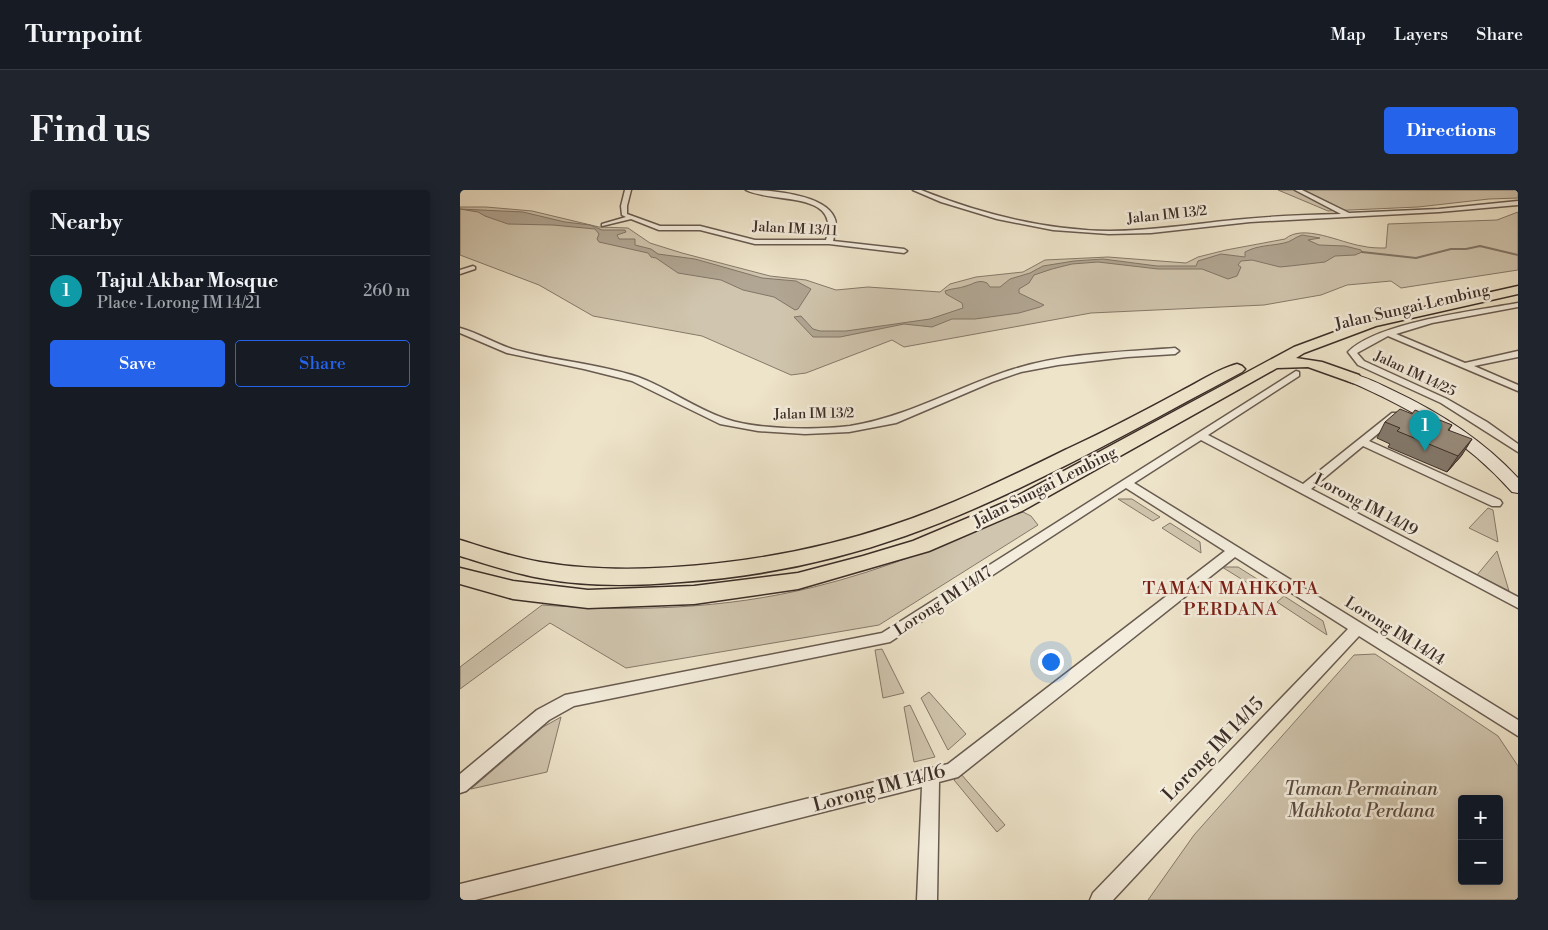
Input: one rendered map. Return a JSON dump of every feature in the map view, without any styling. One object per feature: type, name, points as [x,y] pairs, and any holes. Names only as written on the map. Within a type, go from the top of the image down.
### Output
[{"type":"main road","name":"Jalan Sungai Lembing","points":[[460,548],[518,565],[551,572],[624,576],[667,577],[732,570],[805,557],[916,525],[1001,489],[1285,344],[1324,328],[1423,302],[1518,284]]},
{"type":"main road","name":"Jalan Sungai Lembing","points":[[460,576],[513,590],[588,599],[694,595],[798,580],[864,564],[922,546],[1016,506],[1298,350],[1372,323],[1518,290]]},
{"type":"main road","points":[[1325,340],[1317,348],[1319,355],[1353,378]]},
{"type":"main road","points":[[1272,365],[1308,362],[1353,378]]},
{"type":"street","points":[[628,190],[623,212],[630,218]]},
{"type":"street","points":[[749,190],[803,199],[826,209],[833,223],[829,242]]},
{"type":"street","name":"Jalan IM 13/2","points":[[916,190],[962,207],[1003,219],[1056,229],[1098,233],[1139,232],[1251,220],[1432,214],[1518,204]]},
{"type":"street","points":[[1298,190],[1354,216]]},
{"type":"street","points":[[1305,190],[1354,216]]},
{"type":"street","points":[[604,225],[630,218]]},
{"type":"street","name":"Jalan IM 13/11","points":[[630,218],[659,228],[700,228],[755,242],[829,242],[904,251]]},
{"type":"street","points":[[460,272],[473,268]]},
{"type":"street","name":"Jalan IM 14/25","points":[[1516,448],[1483,424],[1444,401],[1362,363],[1352,352],[1365,343],[1418,324],[1518,305]]},
{"type":"street","name":"Jalan IM 13/2","points":[[460,330],[510,351],[585,366],[636,379],[724,422],[758,428],[805,430],[849,429],[892,421],[989,380],[1019,370],[1058,362],[1126,354],[1175,351]]},
{"type":"street","points":[[1390,334],[1518,388]]},
{"type":"street","points":[[1466,365],[1518,354]]},
{"type":"street","name":"Lorong IM 14/17","points":[[460,784],[543,715],[563,703],[579,697],[885,638],[1296,374]]},
{"type":"street","points":[[1353,378],[1401,400],[1441,423],[1480,451],[1515,482]]},
{"type":"street","points":[[1303,490],[1395,415]]},
{"type":"street","name":"Lorong IM 14/19","points":[[1200,436],[1518,603]]},
{"type":"street","points":[[1362,442],[1496,503]]},
{"type":"street","name":"Lorong IM 14/14","points":[[1126,483],[1518,729]]},
{"type":"street","name":"Lorong IM 14/16","points":[[460,894],[952,771],[1234,551]]},
{"type":"street","name":"Lorong IM 14/15","points":[[1100,900],[1358,628]]},
{"type":"street","points":[[927,900],[931,776]]},
{"type":"green space","points":[[1278,190],[1518,190],[1518,198],[1489,199],[1418,207],[1328,211]]},
{"type":"green space","points":[[460,207],[532,211],[599,227],[628,228],[650,243],[682,253],[770,276],[806,280],[836,290],[868,287],[940,292],[950,284],[976,277],[1023,272],[1045,260],[1108,257],[1186,263],[1198,257],[1285,239],[1302,233],[1322,235],[1365,247],[1386,248],[1388,224],[1497,220],[1518,212],[1518,270],[1401,288],[1391,281],[1347,285],[1321,295],[1264,305],[1091,313],[904,347],[892,340],[806,373],[791,375],[702,336],[593,316],[539,285],[460,255]]},
{"type":"green space","points":[[1118,499],[1132,499],[1160,517],[1153,521]]},
{"type":"green space","points":[[1488,508],[1493,510],[1498,542],[1469,528]]},
{"type":"green space","points":[[1023,512],[1031,516],[1038,525],[879,625],[626,668],[550,623],[460,689],[460,667],[542,605],[610,608],[679,607],[747,600],[780,594],[814,587],[892,564],[1016,513]]},
{"type":"green space","points":[[1170,523],[1200,542],[1201,553],[1162,528]]},
{"type":"green space","points":[[1497,551],[1509,591],[1477,575]]},
{"type":"green space","points":[[1222,567],[1238,567],[1273,589],[1267,595]]},
{"type":"green space","points":[[1284,596],[1323,621],[1327,635],[1277,602]]},
{"type":"green space","points":[[882,649],[904,693],[883,698],[875,650]]},
{"type":"green space","name":"Taman Permainan Mahkota Perdana","points":[[1375,654],[1498,736],[1518,766],[1518,900],[1148,900],[1194,835],[1354,655]]},
{"type":"green space","points":[[929,692],[966,734],[948,750],[921,698]]},
{"type":"green space","points":[[910,705],[935,757],[914,762],[904,707]]},
{"type":"green space","points":[[561,717],[547,772],[471,789],[543,727]]},
{"type":"green space","points":[[961,774],[1005,825],[997,832],[954,780]]},
{"type":"shaded area","points":[[460,209],[523,212],[565,222],[590,225],[602,230],[625,230],[626,232],[617,235],[619,239],[635,239],[635,245],[651,249],[658,254],[695,259],[762,278],[796,281],[811,289],[798,309],[795,310],[774,297],[743,290],[721,280],[678,273],[656,258],[651,257],[648,253],[599,242],[597,239],[599,234],[595,229],[553,225],[508,224],[478,212]]},
{"type":"shaded area","points":[[1302,235],[1320,238],[1308,240],[1319,245],[1345,246],[1361,250],[1362,252],[1355,255],[1335,256],[1325,262],[1280,267],[1252,260],[1241,261],[1238,265],[1241,267],[1237,276],[1228,279],[1202,269],[1158,269],[1098,262],[1072,264],[1034,275],[1029,283],[1019,289],[1019,293],[1044,305],[1040,307],[1019,313],[975,319],[952,319],[932,327],[904,324],[840,337],[813,337],[794,317],[801,316],[813,329],[820,331],[846,331],[930,319],[963,308],[962,303],[946,294],[945,291],[979,282],[987,283],[990,287],[1000,287],[1010,279],[1030,273],[1043,266],[1103,259],[1157,266],[1196,266],[1198,261],[1221,254],[1245,257],[1245,252],[1250,250],[1286,242]]},
{"type":"building","points":[[1400,409],[1412,414],[1415,410],[1452,425],[1448,430],[1472,439],[1458,456],[1397,431],[1400,428],[1385,422]]},
{"type":"waterway","points":[[1362,252],[1416,258],[1451,249],[1466,249],[1480,246],[1518,255]]},
{"type":"place","name":"Tajul Akbar Mosque","points":[[1425,451]]},
{"type":"district","name":"TAMAN MAHKOTA PERDANA","points":[[1231,598]]}]
